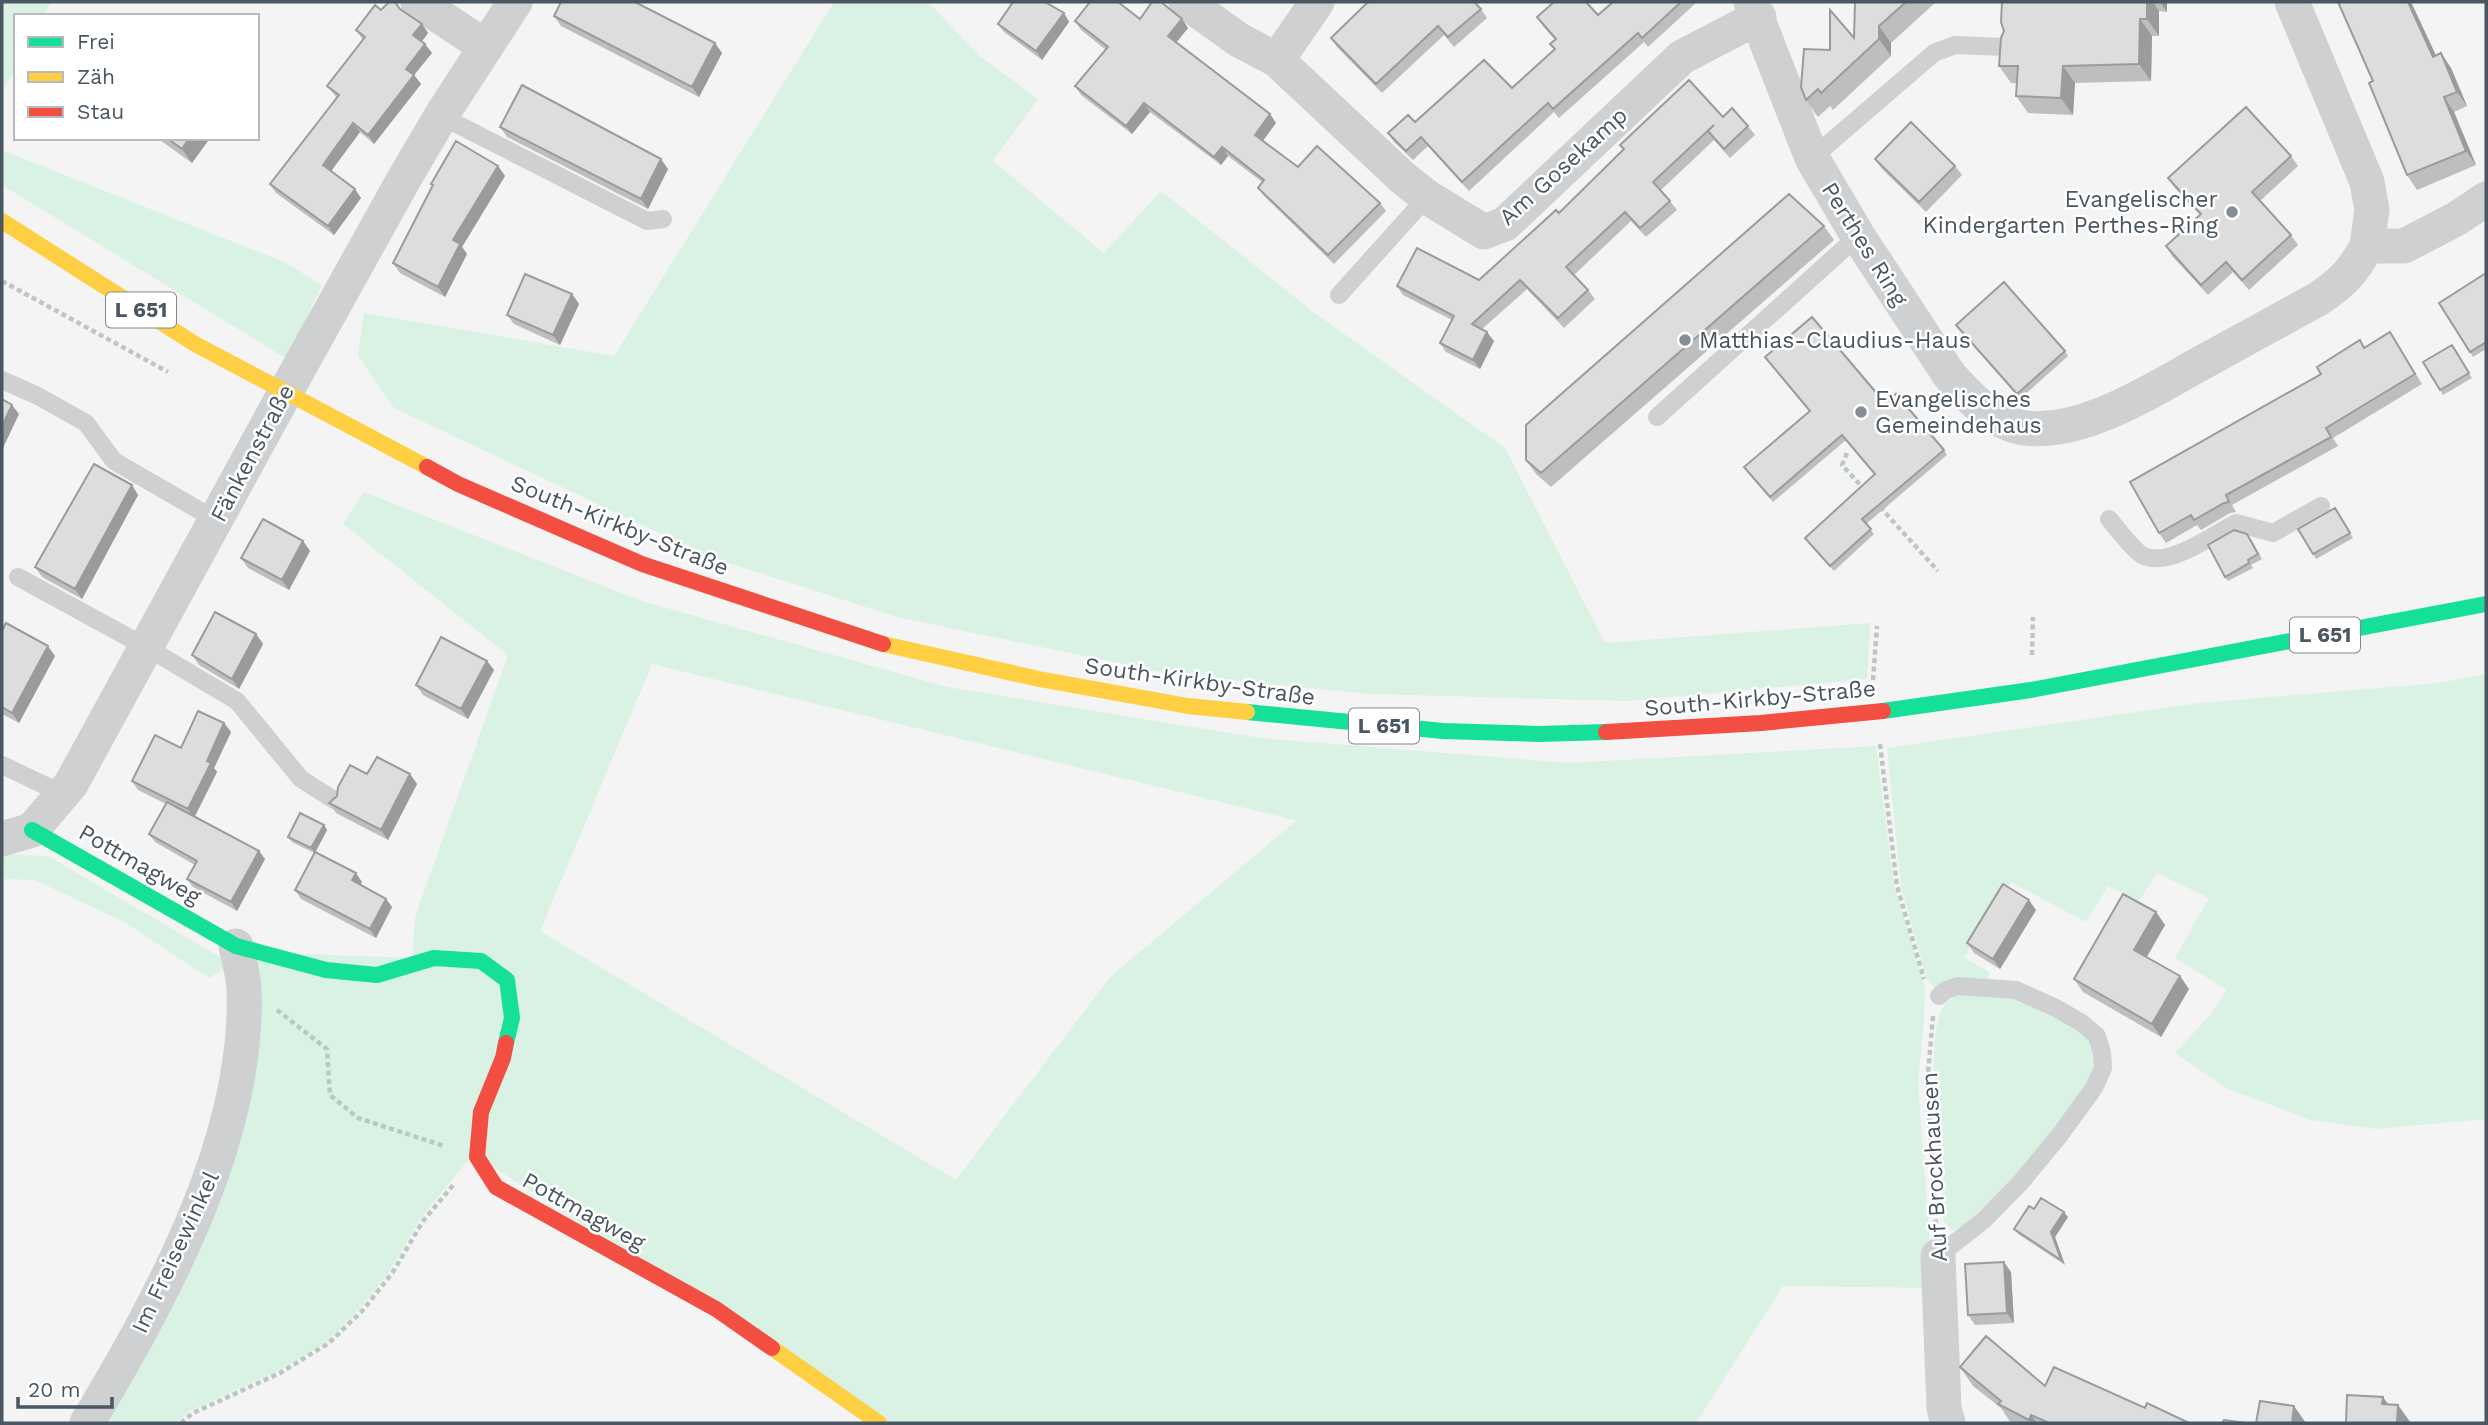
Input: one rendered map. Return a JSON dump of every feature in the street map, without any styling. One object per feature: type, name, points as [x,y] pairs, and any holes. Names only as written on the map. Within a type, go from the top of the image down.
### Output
[{"type":"main road","name":"South-Kirkby-Straße","points":[[2,221],[195,344],[285,393],[458,484],[642,564],[890,646],[1039,680],[1188,706],[1443,731],[1539,734],[1645,731],[1876,712],[2031,690],[2486,604]]},
{"type":"main road","name":"Pottmagweg","points":[[17,834],[236,946],[326,970],[377,975],[434,958],[481,961],[506,980],[512,1018],[503,1058],[481,1112],[477,1157],[496,1187],[716,1310],[879,1423]]},
{"type":"street","points":[[418,2],[486,47]]},
{"type":"street","name":"Fänkenstraße","points":[[17,834],[64,794],[71,784],[285,393],[441,116],[515,2]]},
{"type":"street","name":"Am Gosekamp","points":[[1186,2],[1239,40],[1277,60],[1403,178],[1427,197],[1484,232],[1505,224],[1682,57],[1755,9]]},
{"type":"street","points":[[1277,60],[1317,2]]},
{"type":"street","name":"Perthes Ring","points":[[1755,9],[1812,158],[1858,236],[1950,376],[1985,410],[2013,425],[2040,428],[2073,424],[2105,414],[2143,395],[2283,318],[2342,282],[2356,266],[2367,246],[2372,210],[2367,182],[2292,2]]},
{"type":"street","points":[[2367,246],[2404,246],[2456,219],[2486,198]]},
{"type":"street","name":"Im Freisewinkel","points":[[87,1423],[144,1322],[198,1213],[221,1147],[232,1105],[244,1024],[244,984],[236,946]]},
{"type":"street","name":"Auf Brockhausen","points":[[1938,1256],[1944,1408],[1948,1423]]},
{"type":"lane","points":[[1812,158],[1934,53],[1955,45],[2006,47]]},
{"type":"lane","points":[[441,116],[647,221],[663,219]]},
{"type":"lane","points":[[1339,295],[1427,197]]},
{"type":"lane","points":[[1657,417],[1858,236]]},
{"type":"lane","points":[[2,380],[38,396],[86,424],[114,461],[216,520]]},
{"type":"lane","points":[[2109,519],[2141,555],[2161,560],[2236,523],[2273,533],[2321,506]]},
{"type":"lane","points":[[19,577],[237,701],[301,779],[334,800]]},
{"type":"lane","points":[[2,765],[64,794]]},
{"type":"lane","points":[[1938,1256],[1984,1220],[2021,1182],[2094,1088],[2103,1068],[2097,1036],[2082,1023],[2056,1008],[2016,990],[1958,986],[1939,996]]},
{"type":"path","points":[[2,281],[179,378],[195,344]]},
{"type":"path","points":[[1847,453],[1842,465],[1868,494]]},
{"type":"path","points":[[1877,504],[1938,571]]},
{"type":"path","points":[[1877,626],[1872,676],[1897,886],[1925,982],[1939,996]]},
{"type":"path","points":[[181,1423],[192,1413],[280,1373],[329,1343],[370,1301],[393,1272],[423,1221],[477,1157],[358,1118],[330,1095],[327,1049],[244,984]]},
{"type":"path","name":"Auf Brockhausen","points":[[1938,1256],[1927,1085],[1932,1017],[1939,996]]},
{"type":"green space","points":[[2,2],[51,2],[45,14],[14,14],[14,71],[2,92]]},
{"type":"green space","points":[[834,2],[928,2],[980,56],[1038,99],[993,161],[1104,253],[1161,191],[1316,314],[1505,448],[1605,643],[1870,623],[1867,679],[1627,701],[1371,694],[1176,675],[897,617],[710,557],[394,408],[358,356],[364,313],[614,356]]},
{"type":"green space","points":[[2,150],[284,262],[322,285],[287,359],[2,185]]},
{"type":"green space","points":[[364,492],[642,601],[947,687],[1261,738],[1568,763],[1876,746],[1894,886],[1925,987],[1918,1082],[1933,1288],[1783,1286],[1696,1423],[890,1423],[473,1154],[421,1218],[389,1272],[360,1309],[326,1343],[278,1371],[190,1411],[176,1423],[94,1423],[211,1215],[261,1033],[246,937],[278,953],[412,958],[415,917],[508,655],[343,524]],"holes":[[[652,664],[1295,820],[1110,977],[956,1180],[540,931]]]},
{"type":"green space","points":[[2486,674],[2486,1119],[2376,1129],[2311,1120],[2226,1088],[2175,1053],[2211,1014],[2227,990],[2175,958],[2209,898],[2157,873],[2139,901],[2108,886],[2086,922],[2011,882],[1964,958],[1989,972],[1988,984],[1939,993],[1927,980],[1901,886],[1887,748],[2199,703],[2438,683]]},
{"type":"green space","points":[[2,854],[48,856],[232,964],[209,978],[126,923],[35,880],[2,879]]},
{"type":"green space","points":[[1957,994],[2010,996],[2075,1026],[2092,1043],[2095,1061],[2088,1084],[2012,1181],[1960,1229],[1952,1230],[1944,1222],[1936,1143],[1934,1075],[1938,1020],[1945,1004]]},
{"type":"building","points":[[389,2],[395,2],[400,9],[422,24],[413,35],[425,44],[406,69],[414,75],[368,135],[353,123],[323,165],[355,189],[328,226],[270,184],[339,95],[327,86],[365,37],[356,30],[375,5],[381,10]]},
{"type":"building","points":[[561,2],[635,2],[715,43],[692,87],[554,16]]},
{"type":"building","points":[[1013,2],[1045,2],[1064,13],[1036,51],[998,24]]},
{"type":"building","points":[[1090,2],[1118,2],[1140,19],[1152,2],[1161,2],[1182,19],[1168,36],[1270,114],[1255,135],[1298,167],[1317,146],[1380,203],[1328,255],[1258,188],[1264,180],[1222,147],[1214,157],[1144,103],[1126,126],[1075,86],[1108,47],[1075,21]]},
{"type":"building","points":[[1368,2],[1474,2],[1481,9],[1448,37],[1438,26],[1376,84],[1331,38]]},
{"type":"building","points":[[1554,2],[1586,2],[1598,15],[1613,2],[1681,2],[1642,38],[1638,33],[1553,109],[1548,103],[1462,182],[1421,137],[1406,151],[1388,133],[1408,115],[1415,122],[1484,60],[1512,88],[1555,49],[1550,44],[1556,39],[1537,17]]},
{"type":"building","points":[[1855,2],[1906,2],[1879,26],[1879,39],[1821,93],[1818,89],[1806,100],[1801,87],[1804,49],[1830,50],[1830,10],[1854,38]]},
{"type":"building","points":[[2002,2],[2147,2],[2147,19],[2140,19],[2139,64],[2063,66],[2061,98],[2016,96],[2018,66],[1999,66],[2004,31],[2001,22]]},
{"type":"building","points":[[2338,2],[2408,2],[2433,57],[2441,53],[2457,92],[2444,97],[2466,151],[2407,175],[2369,83],[2373,81]]},
{"type":"building","points":[[1689,80],[1723,117],[1732,108],[1748,126],[1724,149],[1708,131],[1714,125],[1653,182],[1670,201],[1640,228],[1625,212],[1566,267],[1588,290],[1558,318],[1520,280],[1472,324],[1487,332],[1473,360],[1440,343],[1454,316],[1397,286],[1417,248],[1479,280],[1556,210],[1559,213],[1624,149],[1620,145]]},
{"type":"building","points":[[522,85],[661,159],[641,199],[500,127]]},
{"type":"building","name":"Evangelischer Kindergarten Perthes-Ring","points":[[2246,107],[2291,156],[2252,192],[2291,235],[2242,280],[2226,262],[2201,285],[2166,246],[2201,214],[2168,178]]},
{"type":"building","points":[[1911,122],[1955,166],[1919,202],[1875,159]]},
{"type":"building","points":[[170,140],[188,140],[182,149]]},
{"type":"building","points":[[456,141],[498,166],[453,240],[460,244],[438,287],[393,263],[433,185],[431,184]]},
{"type":"building","name":"Matthias-Claudius-Haus","points":[[1789,194],[1824,226],[1541,473],[1526,460],[1526,425]]},
{"type":"building","points":[[2486,273],[2486,342],[2470,352],[2439,303]]},
{"type":"building","points":[[525,274],[572,294],[553,335],[507,315]]},
{"type":"building","points":[[2004,282],[2065,351],[2017,394],[1956,325]]},
{"type":"building","name":"Evangelisches Gemeindehaus","points":[[1812,317],[1885,403],[1896,394],[1944,450],[1862,519],[1871,529],[1830,566],[1805,538],[1875,474],[1842,435],[1770,497],[1744,467],[1810,411],[1765,357]]},
{"type":"building","points":[[2390,332],[2415,374],[2326,428],[2331,437],[2226,495],[2229,502],[2194,520],[2191,515],[2159,533],[2130,482],[2321,374],[2317,367],[2360,340],[2364,348]]},
{"type":"building","points":[[2452,345],[2469,373],[2440,390],[2423,362]]},
{"type":"building","points":[[2,399],[12,405],[2,426]]},
{"type":"building","points":[[94,464],[132,485],[75,589],[35,567]]},
{"type":"building","points":[[2335,508],[2350,533],[2313,554],[2298,529]]},
{"type":"building","points":[[263,519],[303,541],[282,580],[241,558]]},
{"type":"building","points":[[2234,530],[2247,534],[2258,554],[2248,560],[2249,563],[2225,577],[2208,545]]},
{"type":"building","points":[[215,612],[256,634],[232,679],[192,655]]},
{"type":"building","points":[[6,623],[48,646],[12,713],[2,707],[2,631]]},
{"type":"building","points":[[441,637],[487,661],[461,709],[416,685]]},
{"type":"building","points":[[198,711],[224,723],[207,761],[211,763],[188,809],[132,781],[155,735],[181,748]]},
{"type":"building","points":[[377,757],[410,774],[381,830],[329,803],[337,796],[338,787],[350,765],[367,774]]},
{"type":"building","points":[[167,802],[259,851],[231,902],[187,879],[197,861],[149,834]]},
{"type":"building","points":[[300,813],[324,825],[311,848],[288,837]]},
{"type":"building","points":[[315,852],[356,873],[352,880],[386,899],[370,929],[295,890]]},
{"type":"building","points":[[2003,884],[2029,900],[1993,959],[1967,943]]},
{"type":"building","points":[[2123,894],[2156,912],[2134,950],[2180,976],[2152,1024],[2074,979]]},
{"type":"building","points":[[2041,1198],[2064,1212],[2051,1232],[2061,1260],[2014,1229],[2029,1206],[2034,1209]]},
{"type":"building","points":[[2004,1262],[2007,1313],[1968,1315],[1965,1264]]},
{"type":"building","points":[[1986,1336],[2045,1386],[2054,1367],[2145,1408],[2147,1403],[2189,1423],[2049,1423],[2031,1415],[2029,1420],[1998,1404],[2001,1401],[1960,1367]]},
{"type":"building","points":[[2347,1395],[2383,1397],[2382,1404],[2398,1405],[2397,1423],[2346,1423]]},
{"type":"building","points":[[2260,1401],[2294,1406],[2292,1423],[2256,1423]]},
{"type":"building","points":[[2224,1420],[2246,1423],[2222,1423]]},
{"type":"traffic: fast","points":[[1883,711],[2031,690],[2486,604]]},
{"type":"traffic: fast","points":[[1247,712],[1443,731],[1539,734],[1606,732]]},
{"type":"traffic: fast","points":[[32,830],[236,946],[326,970],[377,975],[434,958],[481,961],[507,980],[512,1018],[506,1043]]},
{"type":"traffic: slow","points":[[2,221],[195,344],[427,467]]},
{"type":"traffic: slow","points":[[883,644],[1039,679],[1188,706],[1247,712]]},
{"type":"traffic: slow","points":[[772,1348],[879,1423]]},
{"type":"traffic: jam","points":[[427,467],[458,484],[642,564],[883,644]]},
{"type":"traffic: jam","points":[[1606,732],[1761,723],[1883,711]]},
{"type":"traffic: jam","points":[[506,1043],[503,1058],[481,1112],[477,1157],[496,1187],[716,1309],[772,1348]]},
{"type":"place","name":"Evangelischer Kindergarten Perthes-Ring","points":[[2232,212]]},
{"type":"place","name":"Matthias-Claudius-Haus","points":[[1685,340]]},
{"type":"place","name":"Evangelisches Gemeindehaus","points":[[1861,412]]}]
